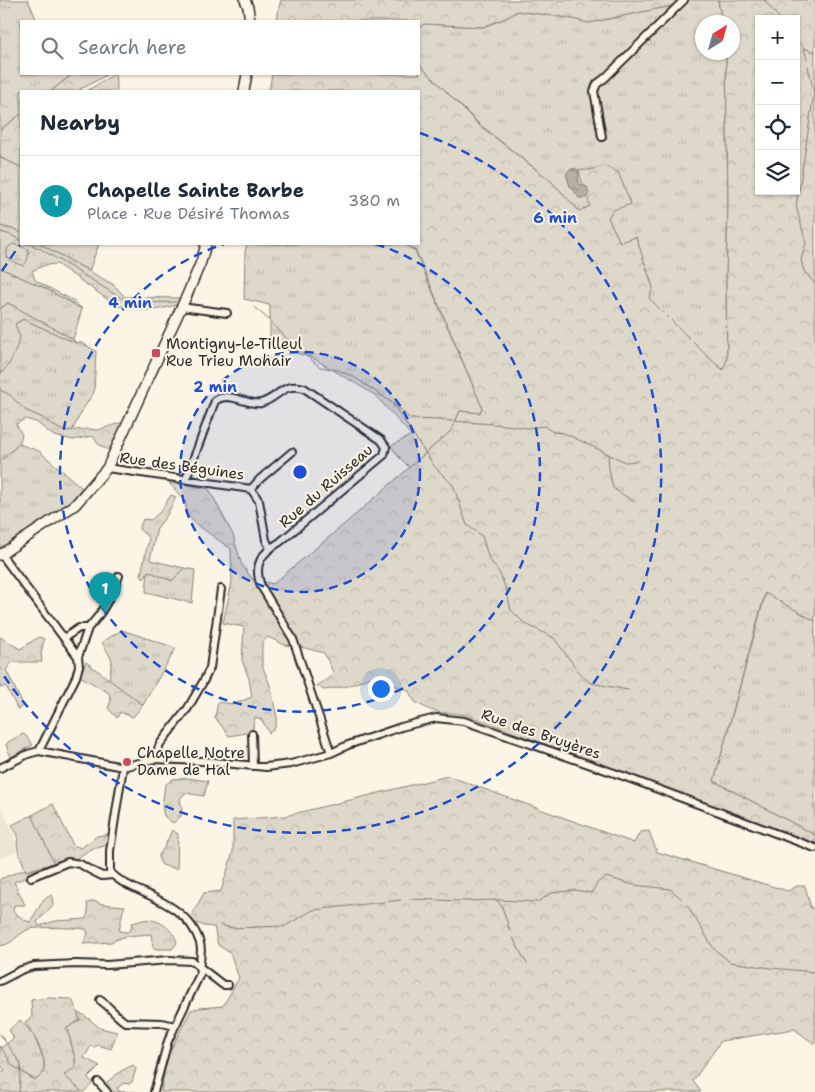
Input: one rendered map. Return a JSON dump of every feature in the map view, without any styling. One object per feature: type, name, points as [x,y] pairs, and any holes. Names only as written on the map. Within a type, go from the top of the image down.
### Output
[{"type":"street","points":[[245,0],[250,20]]},
{"type":"street","points":[[602,136],[594,98],[595,86],[637,48],[684,0]]},
{"type":"street","points":[[244,90],[247,75]]},
{"type":"street","points":[[78,657],[1,555],[75,505],[107,468],[201,262],[206,245]]},
{"type":"street","points":[[181,307],[227,313]]},
{"type":"street","name":"Rue du Ruisseau","points":[[186,480],[215,401],[220,397],[259,403],[270,399],[289,386],[304,388],[381,440],[386,447],[384,455],[280,542],[270,548]]},
{"type":"street","points":[[251,489],[292,452]]},
{"type":"street","name":"Rue des Béguines","points":[[107,468],[251,489],[259,501],[266,540],[270,548]]},
{"type":"street","points":[[270,548],[258,564],[258,577],[262,588],[293,639],[331,752]]},
{"type":"street","points":[[0,768],[28,754],[39,751],[76,677],[79,666],[78,657],[88,628],[110,596],[119,576]]},
{"type":"street","points":[[154,759],[160,744],[188,708],[210,668],[221,589]]},
{"type":"street","points":[[64,638],[79,628],[88,628]]},
{"type":"street","name":"Rue des Bruyères","points":[[39,751],[123,767],[154,759],[266,767],[291,764],[401,727],[436,718],[464,721],[623,776],[815,848]]},
{"type":"street","points":[[252,734],[253,766]]},
{"type":"street","points":[[123,767],[110,851],[110,872],[119,880],[181,914],[189,922],[201,947],[198,967],[200,974],[168,1041],[154,1092]]},
{"type":"street","points":[[31,878],[68,862],[80,864],[102,876],[113,875]]},
{"type":"street","points":[[0,981],[21,970],[34,966],[107,965],[168,960],[192,961],[223,985],[228,985]]},
{"type":"street","points":[[100,1000],[125,1022],[162,1023],[175,1026]]},
{"type":"street","points":[[98,1082],[107,1092]]},
{"type":"shaded area","points":[[0,804],[14,835],[16,852],[0,858]]},
{"type":"green space","points":[[0,0],[28,0],[37,20],[20,20],[20,75],[70,76],[52,90],[20,90],[20,115],[0,130]]},
{"type":"green space","points":[[281,0],[682,0],[676,5],[588,23],[569,18],[517,11],[508,17],[483,27],[424,24],[420,27],[420,20],[277,20]]},
{"type":"green space","points":[[682,0],[718,0],[721,15],[695,15],[695,60],[726,60],[727,359],[723,370],[649,298],[653,288],[636,237],[620,242],[608,218],[613,210],[604,166],[590,170],[590,206],[579,211],[552,182],[480,125],[420,65],[420,27],[424,24],[483,27],[518,11],[569,18],[589,23],[676,5]]},
{"type":"green space","points":[[718,0],[815,0],[815,621],[765,593],[714,781],[815,835],[815,843],[466,715],[430,710],[415,702],[408,690],[371,677],[348,686],[324,690],[317,686],[334,674],[324,653],[285,645],[268,637],[262,642],[262,665],[271,688],[277,718],[275,728],[269,733],[262,720],[255,717],[252,732],[229,736],[215,717],[218,702],[234,704],[252,697],[249,679],[242,660],[244,627],[223,623],[232,582],[231,549],[196,524],[187,514],[185,501],[169,483],[209,489],[233,535],[241,563],[252,579],[273,584],[452,430],[460,411],[480,413],[482,407],[416,251],[406,245],[420,245],[420,90],[269,90],[272,75],[420,75],[420,65],[479,125],[552,182],[579,211],[590,206],[578,170],[590,170],[604,166],[618,172],[631,204],[613,210],[608,218],[620,242],[636,237],[653,288],[649,298],[723,370],[727,359],[726,60],[740,60],[740,15],[721,15]]},
{"type":"green space","points":[[72,75],[106,75],[80,90],[52,90]]},
{"type":"green space","points":[[112,75],[115,75],[117,90],[89,90]]},
{"type":"green space","points":[[20,115],[20,167],[1,158],[0,130]]},
{"type":"green space","points":[[0,154],[1,158],[20,167],[20,232],[0,226]]},
{"type":"green space","points":[[0,226],[20,232],[20,245],[42,245],[114,285],[125,297],[181,298],[177,305],[155,310],[117,306],[57,264],[45,265],[32,271],[35,280],[74,301],[82,309],[45,288],[0,268]]},
{"type":"green space","points":[[13,244],[28,249],[28,258],[23,266],[7,257],[7,248]]},
{"type":"green space","points":[[42,245],[99,245],[89,271]]},
{"type":"green space","points":[[247,245],[406,245],[415,251],[482,407],[480,413],[460,411],[452,430],[421,457],[411,469],[391,446],[411,435],[375,395],[313,358],[270,345],[270,305],[244,299]]},
{"type":"green space","points":[[0,268],[45,288],[82,309],[73,339],[8,303],[0,309]]},
{"type":"green space","points":[[8,303],[73,339],[76,343],[23,319],[15,324],[20,337],[13,357],[0,373],[0,309]]},
{"type":"green space","points":[[23,319],[76,343],[80,342],[96,351],[94,392],[72,431],[60,429],[27,411],[0,390],[0,373],[3,372],[15,324]]},
{"type":"green space","points":[[0,390],[10,395],[25,410],[64,431],[98,430],[123,422],[115,441],[108,450],[98,444],[93,436],[73,440],[54,436],[36,422],[25,419],[16,424],[22,435],[19,444],[0,461]]},
{"type":"green space","points":[[19,444],[39,451],[82,488],[63,510],[0,552],[0,461]]},
{"type":"green space","points":[[171,495],[176,497],[167,515],[157,528],[150,560],[184,568],[172,581],[148,571],[144,579],[141,574],[149,538],[139,529],[143,519],[151,520],[160,512]]},
{"type":"green space","points":[[184,568],[195,570],[192,603],[146,592],[148,571],[172,581]]},
{"type":"green space","points":[[766,592],[815,621],[815,835],[714,781]]},
{"type":"green space","points":[[122,630],[176,648],[143,705],[109,680],[112,660],[102,642]]},
{"type":"green space","points":[[0,637],[20,649],[39,637],[44,639],[41,654],[42,662],[12,662],[6,670],[23,705],[18,710],[6,686],[0,688]]},
{"type":"green space","points":[[86,662],[143,705],[133,717],[120,712],[117,718],[108,708],[111,701],[109,693],[80,676]]},
{"type":"green space","points":[[23,734],[33,745],[11,757],[6,745]]},
{"type":"green space","points":[[448,776],[634,843],[640,832],[649,831],[657,852],[788,891],[797,886],[805,886],[811,908],[815,910],[815,1044],[794,1029],[721,1041],[693,1081],[701,1092],[161,1092],[167,1057],[191,1010],[223,1006],[239,978],[230,953],[218,945],[214,927],[204,926],[189,920],[204,893],[221,891],[233,852],[233,820],[285,816]]},
{"type":"green space","points":[[188,778],[208,781],[204,796],[185,793],[180,799],[181,816],[173,823],[164,816],[162,806],[165,785],[173,779]]},
{"type":"green space","points":[[53,804],[73,845],[81,848],[97,836],[111,834],[108,845],[89,850],[74,860],[14,882],[25,905],[14,905],[13,911],[24,920],[30,922],[44,899],[52,895],[53,905],[37,922],[39,926],[56,921],[86,919],[88,912],[87,903],[94,901],[102,904],[125,906],[119,931],[128,932],[131,929],[132,923],[147,919],[156,921],[168,928],[174,935],[177,943],[172,949],[156,949],[153,947],[151,934],[126,936],[111,942],[83,944],[88,934],[86,929],[55,928],[27,930],[9,943],[0,946],[0,879],[25,869],[26,871],[53,863],[32,815]]},
{"type":"green space","points":[[32,815],[54,863],[26,871],[18,850],[18,835],[12,825]]},
{"type":"green space","points":[[172,830],[178,834],[177,869],[162,865],[159,860],[159,855]]},
{"type":"green space","points":[[48,998],[72,999],[80,1020],[67,1028],[75,1058],[75,1068],[64,1075],[81,1092],[2,1092],[0,1088],[0,1073],[5,1070],[0,1065],[0,1046],[13,1066],[34,1080],[41,1075],[44,1069],[42,1053],[25,1022],[32,1017],[31,1000]]},
{"type":"green space","points":[[77,1013],[84,1015],[100,1028],[117,1032],[111,1049],[98,1045],[91,1046],[84,1058],[100,1066],[88,1078],[93,1083],[84,1092],[81,1092],[63,1075],[75,1068],[75,1058],[67,1028],[80,1020]]},
{"type":"green space","points":[[20,1020],[33,1034],[44,1060],[44,1072],[40,1078],[35,1080],[13,1066],[1,1048],[14,1038],[9,1030]]},
{"type":"green space","points":[[133,1065],[136,1069],[132,1082],[129,1084],[124,1083],[117,1088],[120,1092],[109,1092],[103,1085],[121,1071]]},
{"type":"water","points":[[575,168],[580,172],[579,184],[587,187],[588,190],[588,195],[585,198],[579,198],[570,186],[566,174],[569,170]]},
{"type":"waterway","points":[[764,0],[777,15]]},
{"type":"waterway","points":[[800,43],[804,48],[807,59]]},
{"type":"waterway","points":[[804,48],[815,52]]},
{"type":"waterway","points":[[808,66],[814,93],[796,206],[806,243],[801,260],[804,271],[815,284]]},
{"type":"waterway","points":[[0,232],[20,240]]},
{"type":"waterway","points":[[31,245],[121,298],[143,303],[175,302]]},
{"type":"waterway","points":[[254,307],[292,344],[320,367],[338,370],[354,377],[397,406],[410,419],[527,428],[544,426],[553,432],[564,433],[625,462],[638,461]]},
{"type":"waterway","points":[[392,403],[435,467],[453,485],[467,525],[482,536],[489,559],[499,572],[506,589],[511,610],[524,623],[554,638],[581,675],[591,683],[628,690]]},
{"type":"waterway","points":[[608,454],[613,488],[634,502]]},
{"type":"waterway","points":[[410,899],[538,902],[551,893],[575,890],[591,893],[598,882],[606,877],[634,885],[670,889],[682,899]]},
{"type":"waterway","points":[[220,925],[232,928],[285,926],[313,910],[401,900]]},
{"type":"waterway","points":[[497,900],[502,907],[510,931]]},
{"type":"waterway","points":[[687,905],[714,949],[730,962],[815,972]]},
{"type":"waterway","points":[[513,938],[527,964]]},
{"type":"waterway","points":[[0,1034],[21,1064],[19,1092]]},
{"type":"place","name":"Montigny-le-Tilleul Rue Trieu Mohair","points":[[156,353]]},
{"type":"place","name":"Chapelle Sainte Barbe","points":[[105,613]]},
{"type":"place","name":"Chapelle Notre Dame de Hal","points":[[127,762]]}]
